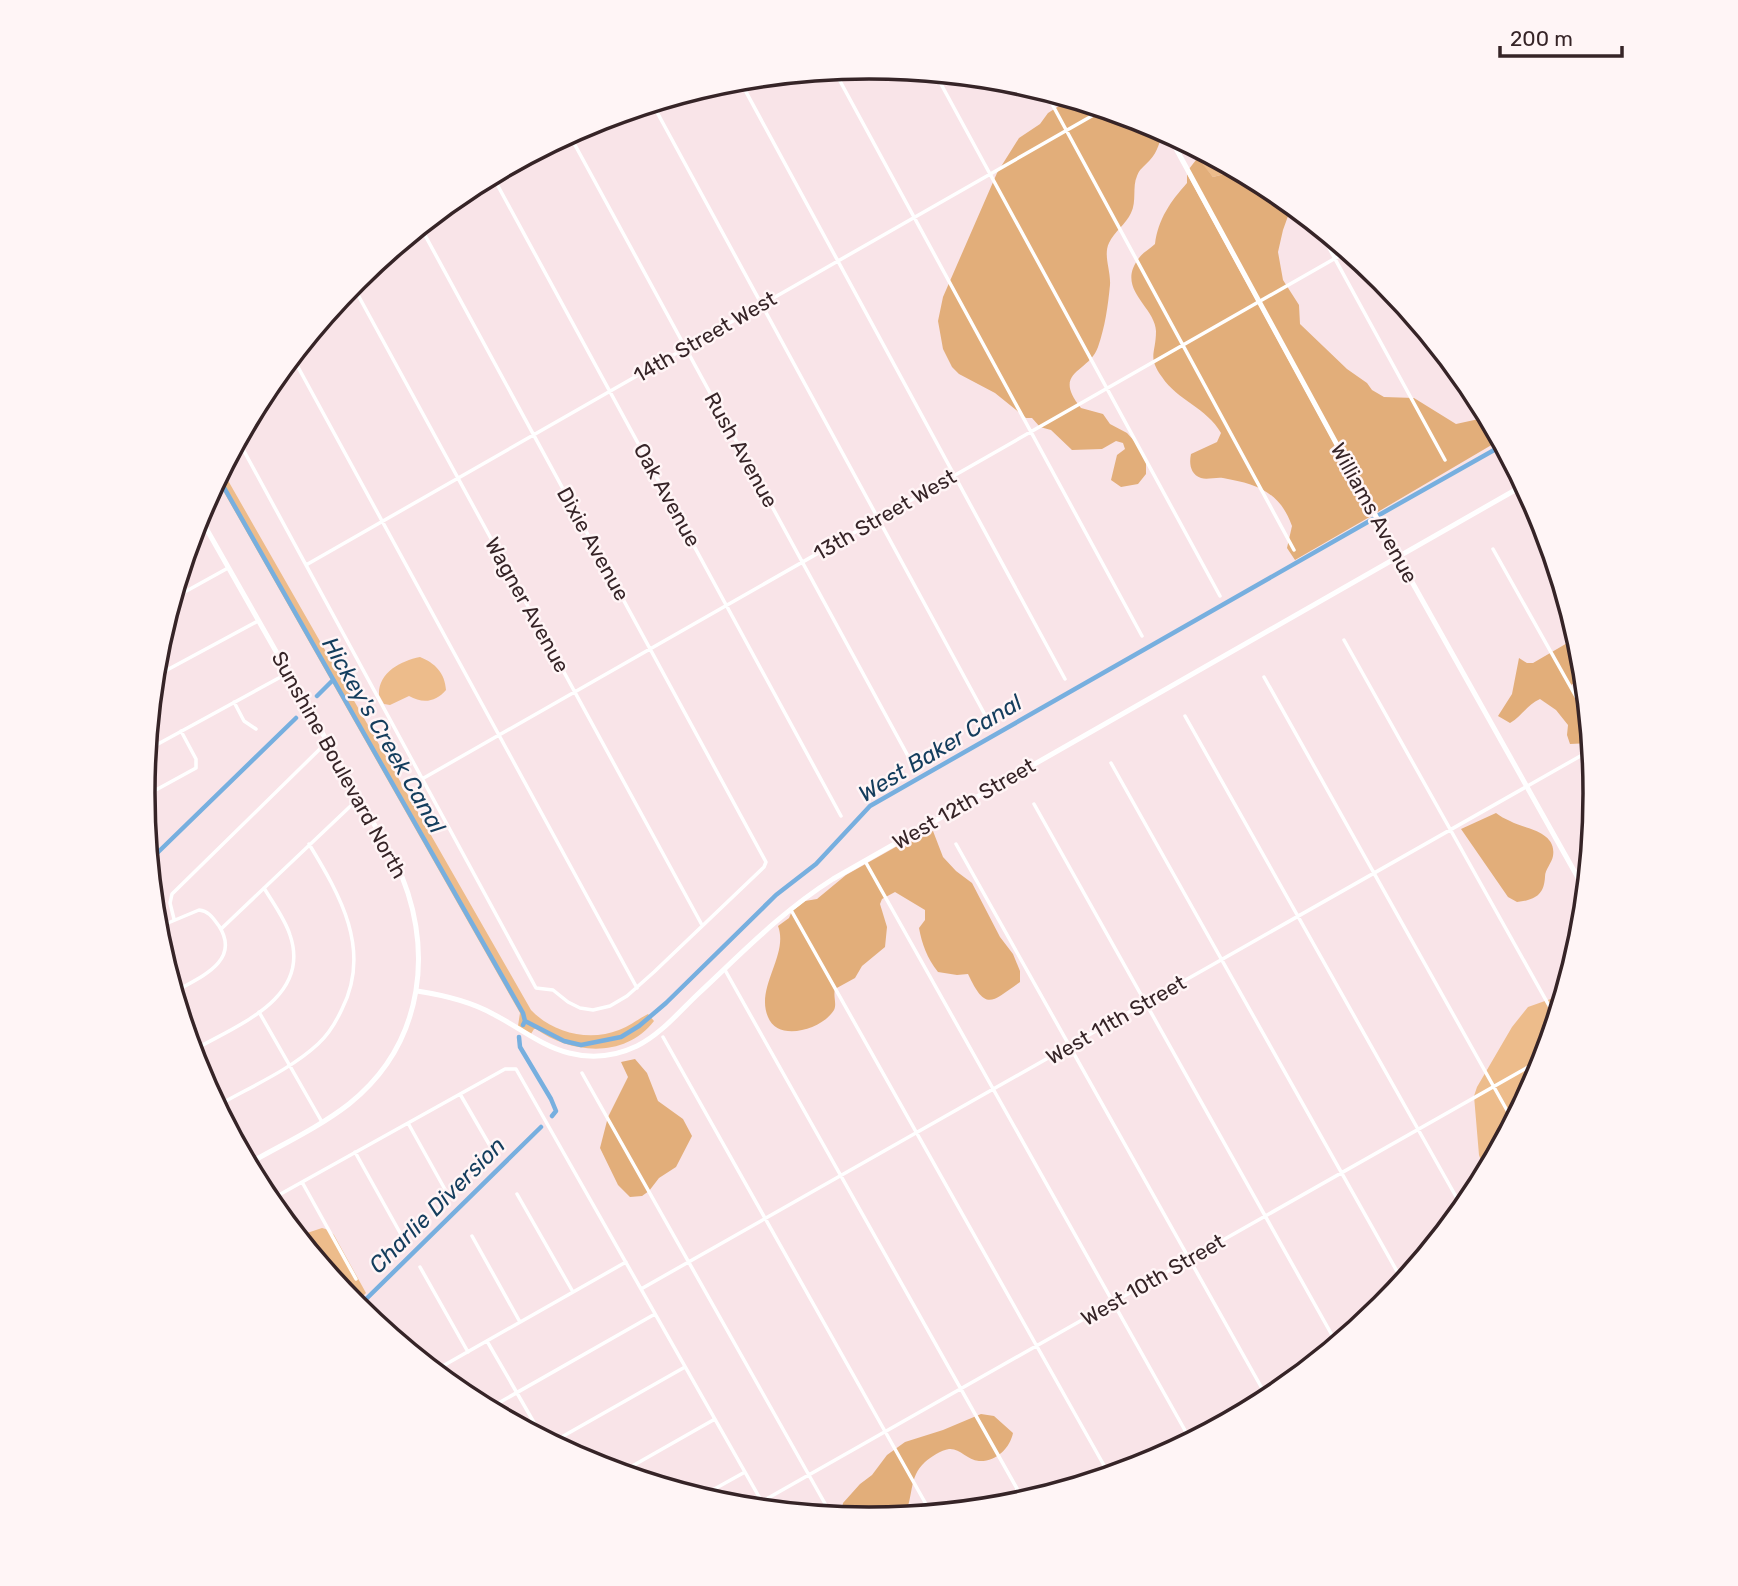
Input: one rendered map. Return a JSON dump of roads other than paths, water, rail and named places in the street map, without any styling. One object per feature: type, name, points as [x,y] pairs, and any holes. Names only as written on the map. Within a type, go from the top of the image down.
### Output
[{"type":"street","points":[[839,80],[1142,636]]},
{"type":"street","points":[[940,83],[1220,596]]},
{"type":"street","points":[[745,90],[1065,679]]},
{"type":"street","points":[[1051,102],[1294,550]]},
{"type":"street","points":[[657,112],[990,724]]},
{"type":"street","name":"14th Street West","points":[[306,565],[1093,115]]},
{"type":"street","name":"Rush Avenue","points":[[574,143],[914,767]]},
{"type":"street","name":"Williams Avenue","points":[[1176,148],[1398,557],[1578,878]]},
{"type":"street","name":"Oak Avenue","points":[[497,183],[841,816]]},
{"type":"street","name":"Dixie Avenue","points":[[424,234],[766,862],[764,867],[702,925]]},
{"type":"street","points":[[1328,246],[1445,460]]},
{"type":"street","name":"13th Street West","points":[[422,779],[1339,256]]},
{"type":"street","name":"Wagner Avenue","points":[[358,295],[702,925]]},
{"type":"street","points":[[297,365],[637,988]]},
{"type":"street","points":[[243,449],[536,988],[553,990],[574,1006],[593,1010],[610,1006],[637,988],[702,925]]},
{"type":"street","name":"West 12th Street","points":[[417,991],[482,1008],[558,1050],[576,1055],[597,1056],[625,1051],[650,1038],[790,909],[821,887],[1516,490]]},
{"type":"street","name":"Sunshine Boulevard North","points":[[206,529],[395,861],[411,898],[419,937],[417,991],[402,1037],[382,1070],[356,1098],[322,1122],[256,1159]]},
{"type":"street","points":[[1493,549],[1577,698]]},
{"type":"street","points":[[184,592],[228,568]]},
{"type":"street","points":[[165,671],[258,621]]},
{"type":"street","points":[[1344,640],[1550,1007]]},
{"type":"street","points":[[156,745],[288,673]]},
{"type":"street","points":[[1264,677],[1508,1112]]},
{"type":"street","points":[[234,702],[247,725],[256,729]]},
{"type":"street","points":[[1185,716],[1457,1198]]},
{"type":"street","points":[[155,790],[196,768],[196,759],[181,731]]},
{"type":"street","points":[[174,919],[170,903],[172,894],[327,742]]},
{"type":"street","name":"West 11th Street","points":[[641,1289],[1582,755]]},
{"type":"street","points":[[1111,763],[1398,1273]]},
{"type":"street","points":[[221,929],[359,798]]},
{"type":"street","points":[[1034,804],[1333,1336]]},
{"type":"street","points":[[225,1102],[316,1046],[332,1027],[348,997],[354,966],[353,937],[345,909],[309,844]]},
{"type":"street","points":[[956,844],[1262,1389]]},
{"type":"street","points":[[865,861],[1187,1433]]},
{"type":"street","points":[[201,1046],[275,1001],[292,973],[294,958],[289,931],[264,888]]},
{"type":"street","points":[[790,909],[1105,1467]]},
{"type":"street","points":[[167,923],[194,911],[205,911],[221,929],[225,939],[219,965],[182,987]]},
{"type":"street","points":[[724,969],[1018,1492]]},
{"type":"street","points":[[259,1012],[322,1122]]},
{"type":"street","points":[[663,1037],[926,1505]]},
{"type":"street","name":"West 10th Street","points":[[766,1499],[1529,1066]]},
{"type":"street","points":[[279,1195],[460,1094],[512,1067],[516,1069],[759,1498]]},
{"type":"street","points":[[582,1073],[826,1506]]},
{"type":"street","points":[[460,1094],[493,1152]]},
{"type":"street","points":[[408,1123],[447,1194]]},
{"type":"street","points":[[355,1152],[403,1238]]},
{"type":"street","points":[[302,1182],[356,1279]]},
{"type":"street","points":[[517,1194],[573,1292]]},
{"type":"street","points":[[472,1236],[520,1322]]},
{"type":"street","points":[[443,1366],[626,1262]]},
{"type":"street","points":[[420,1267],[468,1352]]},
{"type":"street","points":[[498,1403],[655,1314]]},
{"type":"street","points":[[487,1340],[534,1424]]},
{"type":"street","points":[[561,1437],[685,1367]]},
{"type":"street","points":[[632,1466],[715,1419]]},
{"type":"street","points":[[713,1490],[745,1472]]},
{"type":"waterway","name":"West Baker Canal","points":[[1379,515],[1495,449]]},
{"type":"waterway","name":"Hickey's Creek Canal","points":[[224,487],[523,1013],[523,1025]]},
{"type":"waterway","name":"West Baker Canal","points":[[525,1021],[564,1041],[581,1045],[621,1037],[666,1003],[776,895],[816,864],[870,806],[1373,519]]},
{"type":"waterway","points":[[317,696],[333,680]]},
{"type":"waterway","points":[[157,853],[296,718]]},
{"type":"waterway","name":"Charlie Diversion","points":[[519,1037],[520,1047],[551,1099],[556,1111],[552,1116]]},
{"type":"waterway","name":"Charlie Diversion","points":[[366,1300],[541,1127]]}]
